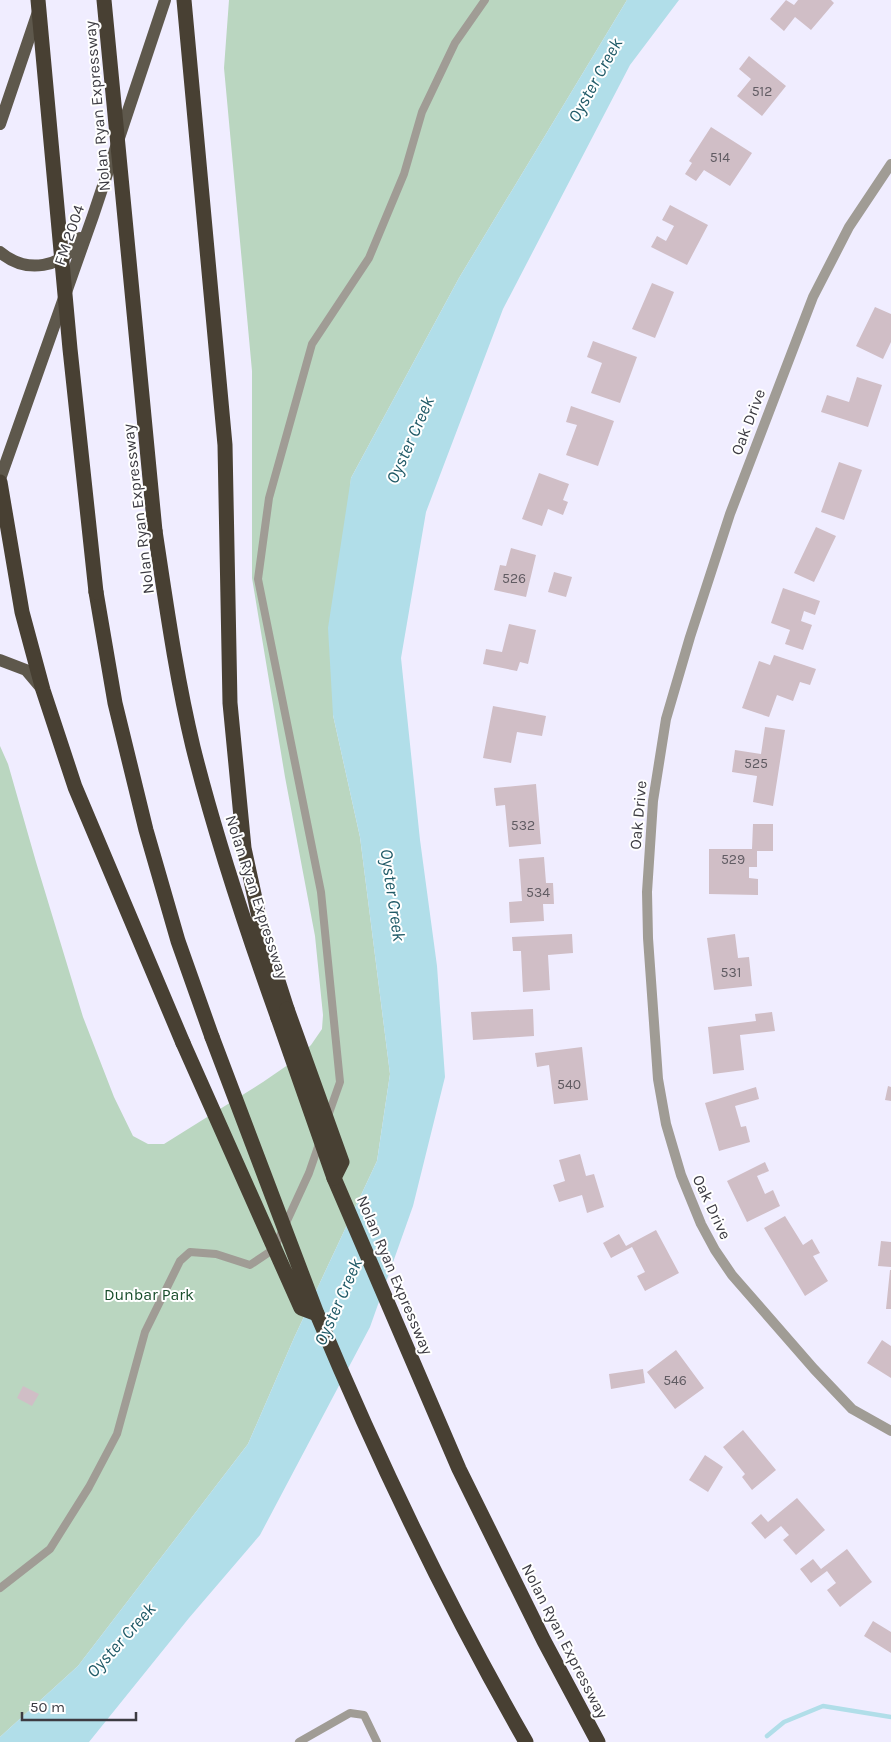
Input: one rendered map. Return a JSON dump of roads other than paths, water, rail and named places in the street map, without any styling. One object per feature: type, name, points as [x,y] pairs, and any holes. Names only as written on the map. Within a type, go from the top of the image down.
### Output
[{"type":"highway","points":[[38,0],[70,349],[96,592],[115,702],[146,830],[178,941],[212,1037],[317,1314],[394,1488],[488,1676],[526,1742]]},
{"type":"highway","name":"Nolan Ryan Expressway","points":[[104,0],[155,531],[173,650],[193,747],[235,897],[342,1162],[334,1178],[438,1423],[544,1641],[598,1742]]},
{"type":"highway","points":[[184,0],[224,444],[230,703],[244,848],[282,1014]]},
{"type":"highway","points":[[0,482],[22,612],[43,690],[75,787],[183,1043],[302,1308],[317,1314]]},
{"type":"main road","points":[[0,124],[42,0]]},
{"type":"main road","name":"FM 2004","points":[[0,478],[93,216],[165,0]]},
{"type":"main road","points":[[0,252],[18,264],[34,267],[49,265],[76,247],[93,216]]},
{"type":"main road","points":[[0,660],[26,670],[43,690]]},
{"type":"street","name":"Oak Drive","points":[[891,164],[849,226],[812,297],[730,514],[690,637],[666,719],[653,801],[647,892],[648,938],[658,1079],[666,1124],[680,1176],[701,1224],[715,1250],[732,1275],[814,1369],[852,1409],[891,1431]]},
{"type":"lane","points":[[0,1588],[50,1550],[89,1487],[117,1434],[145,1332],[180,1261],[190,1252],[216,1254],[250,1265],[274,1249],[309,1173],[340,1082],[321,892],[258,579],[269,498],[312,344],[369,258],[404,174],[422,112],[455,43],[485,0]]},
{"type":"lane","points":[[299,1742],[350,1712],[364,1716],[377,1742]]},
{"type":"water","name":"Oyster Creek","points":[[627,0],[679,0],[630,65],[503,309],[426,512],[401,658],[420,840],[437,966],[445,1077],[413,1206],[370,1327],[260,1535],[189,1618],[89,1742],[0,1742],[0,1737],[78,1666],[248,1444],[294,1338],[377,1161],[390,1074],[360,837],[333,715],[328,628],[351,478],[459,278]]},
{"type":"waterway","points":[[767,1736],[784,1722],[823,1706],[891,1717]]},
{"type":"park label","name":"Dunbar Park","points":[[149,1294]]}]
